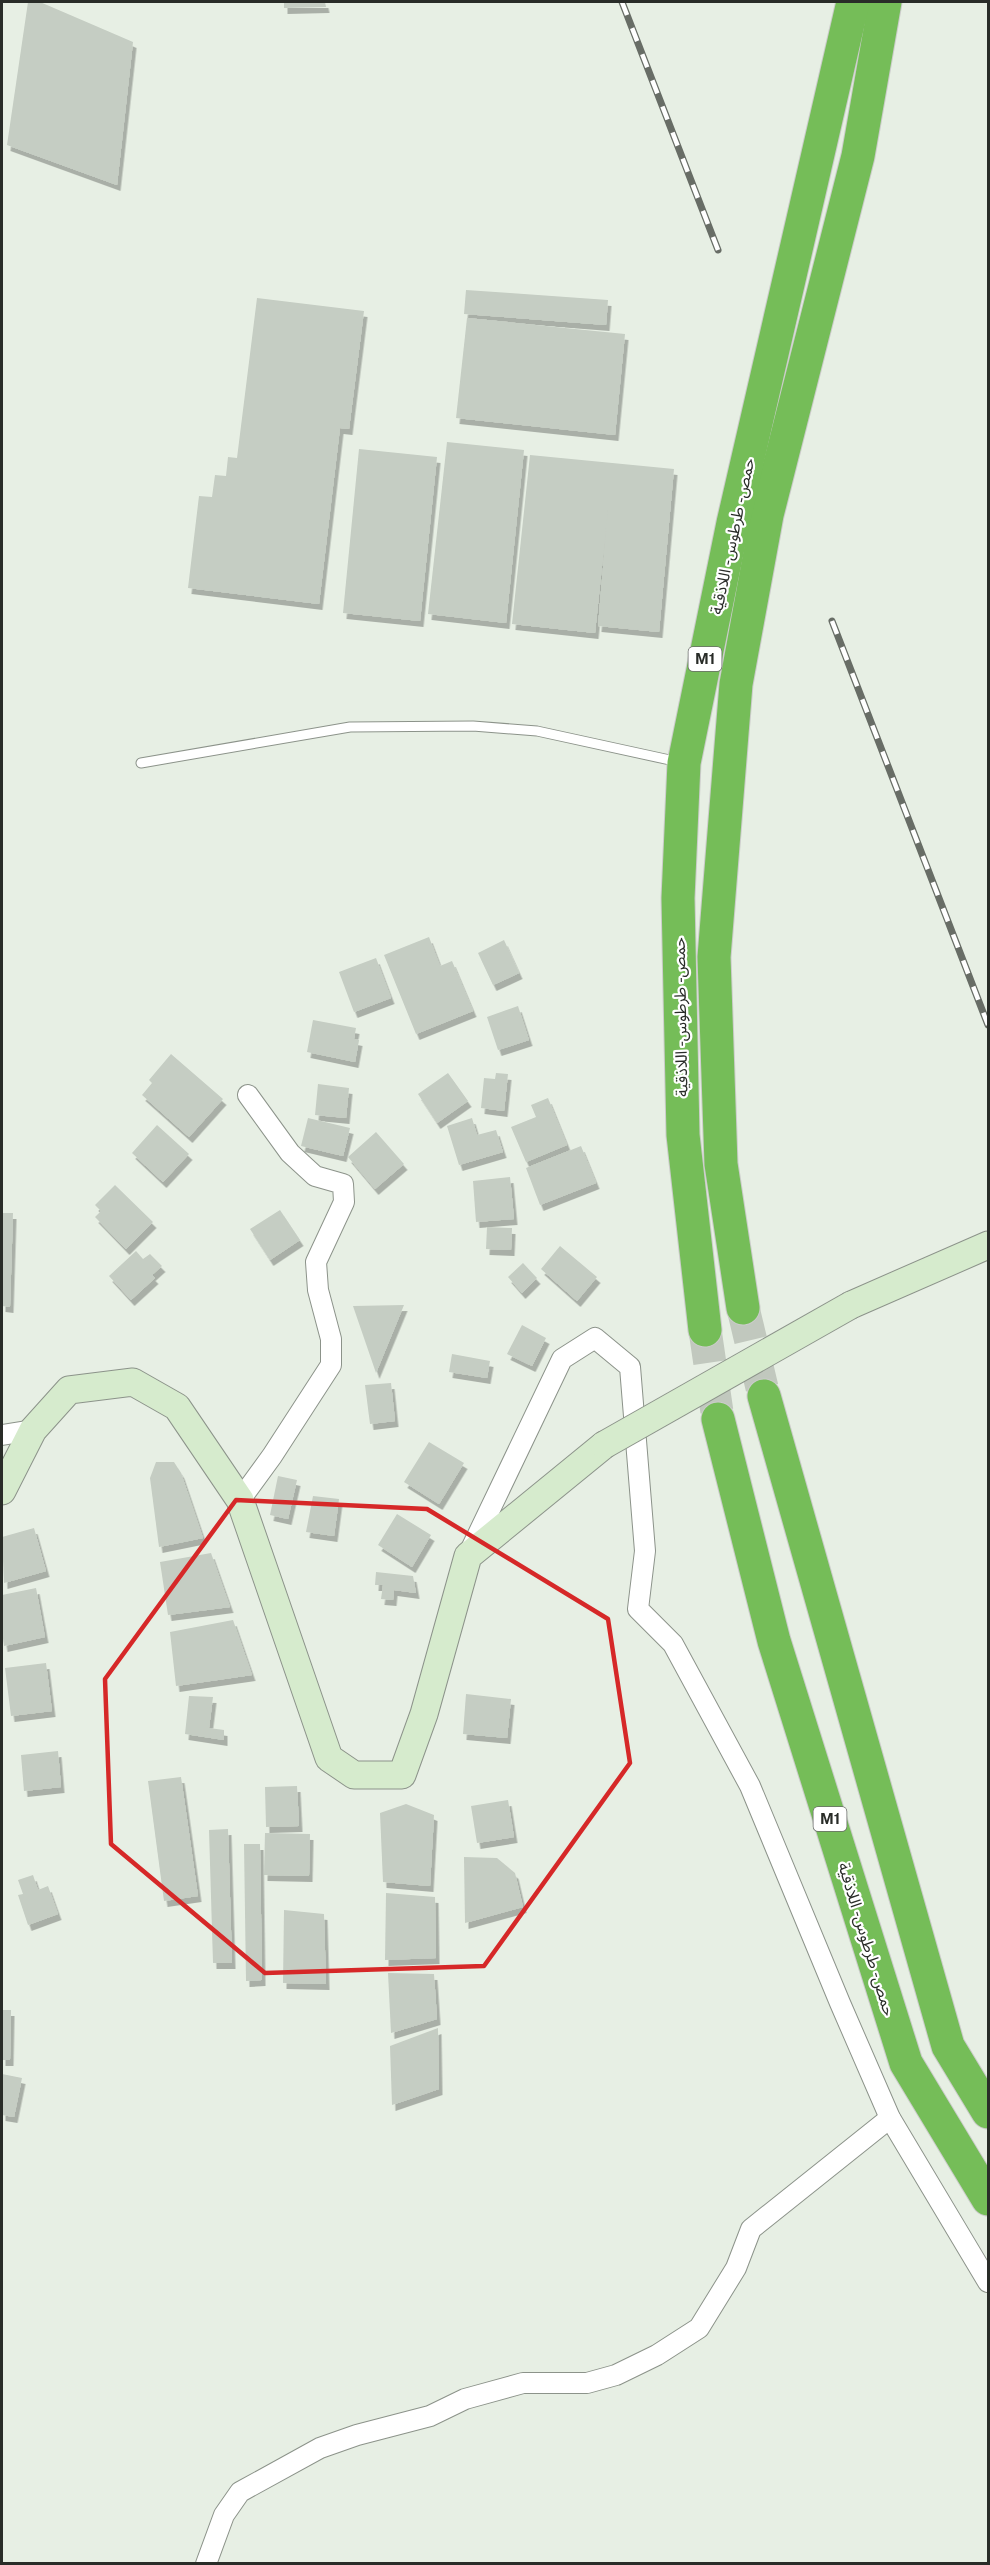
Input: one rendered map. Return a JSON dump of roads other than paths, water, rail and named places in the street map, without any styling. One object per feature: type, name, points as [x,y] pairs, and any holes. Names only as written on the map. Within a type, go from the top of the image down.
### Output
[{"type":"highway","name":"حمص - طرطوس - اللاذقية","points":[[705,1330],[683,1135],[678,898],[684,763],[733,523],[853,2]]},
{"type":"highway","name":"حمص - طرطوس - اللاذقية","points":[[743,1308],[721,1164],[714,957],[736,684],[767,515],[858,156],[885,2]]},
{"type":"highway","points":[[764,1396],[948,2046],[988,2112]]},
{"type":"highway","name":"حمص - طرطوس - اللاذقية","points":[[718,1419],[774,1641],[906,2062],[988,2199]]},
{"type":"main road","points":[[2,1491],[33,1430],[69,1390],[133,1382],[177,1407],[240,1500],[329,1758],[354,1775],[402,1775],[424,1714],[468,1556],[604,1445],[851,1305],[988,1245]]},
{"type":"street","points":[[240,1500],[272,1456],[331,1365],[331,1339],[318,1290],[316,1262],[344,1203],[343,1184],[315,1176],[290,1153],[248,1095]]},
{"type":"street","points":[[468,1556],[562,1359],[595,1338],[630,1367],[645,1551],[638,1609],[673,1644],[750,1786],[890,2118],[988,2282]]},
{"type":"street","points":[[2,1435],[33,1430]]},
{"type":"street","points":[[206,2564],[224,2515],[240,2492],[320,2448],[357,2435],[430,2416],[465,2399],[511,2386],[534,2382],[587,2384],[616,2375],[657,2355],[699,2328],[736,2268],[751,2229],[890,2118]]},
{"type":"lane","points":[[141,763],[350,727],[462,726],[537,731],[684,763]]},
{"type":"tunnel","points":[[743,1308],[764,1396]]},
{"type":"tunnel","points":[[705,1330],[718,1419]]},
{"type":"railway","points":[[622,2],[718,250]]},
{"type":"railway","points":[[832,621],[988,1025]]}]
